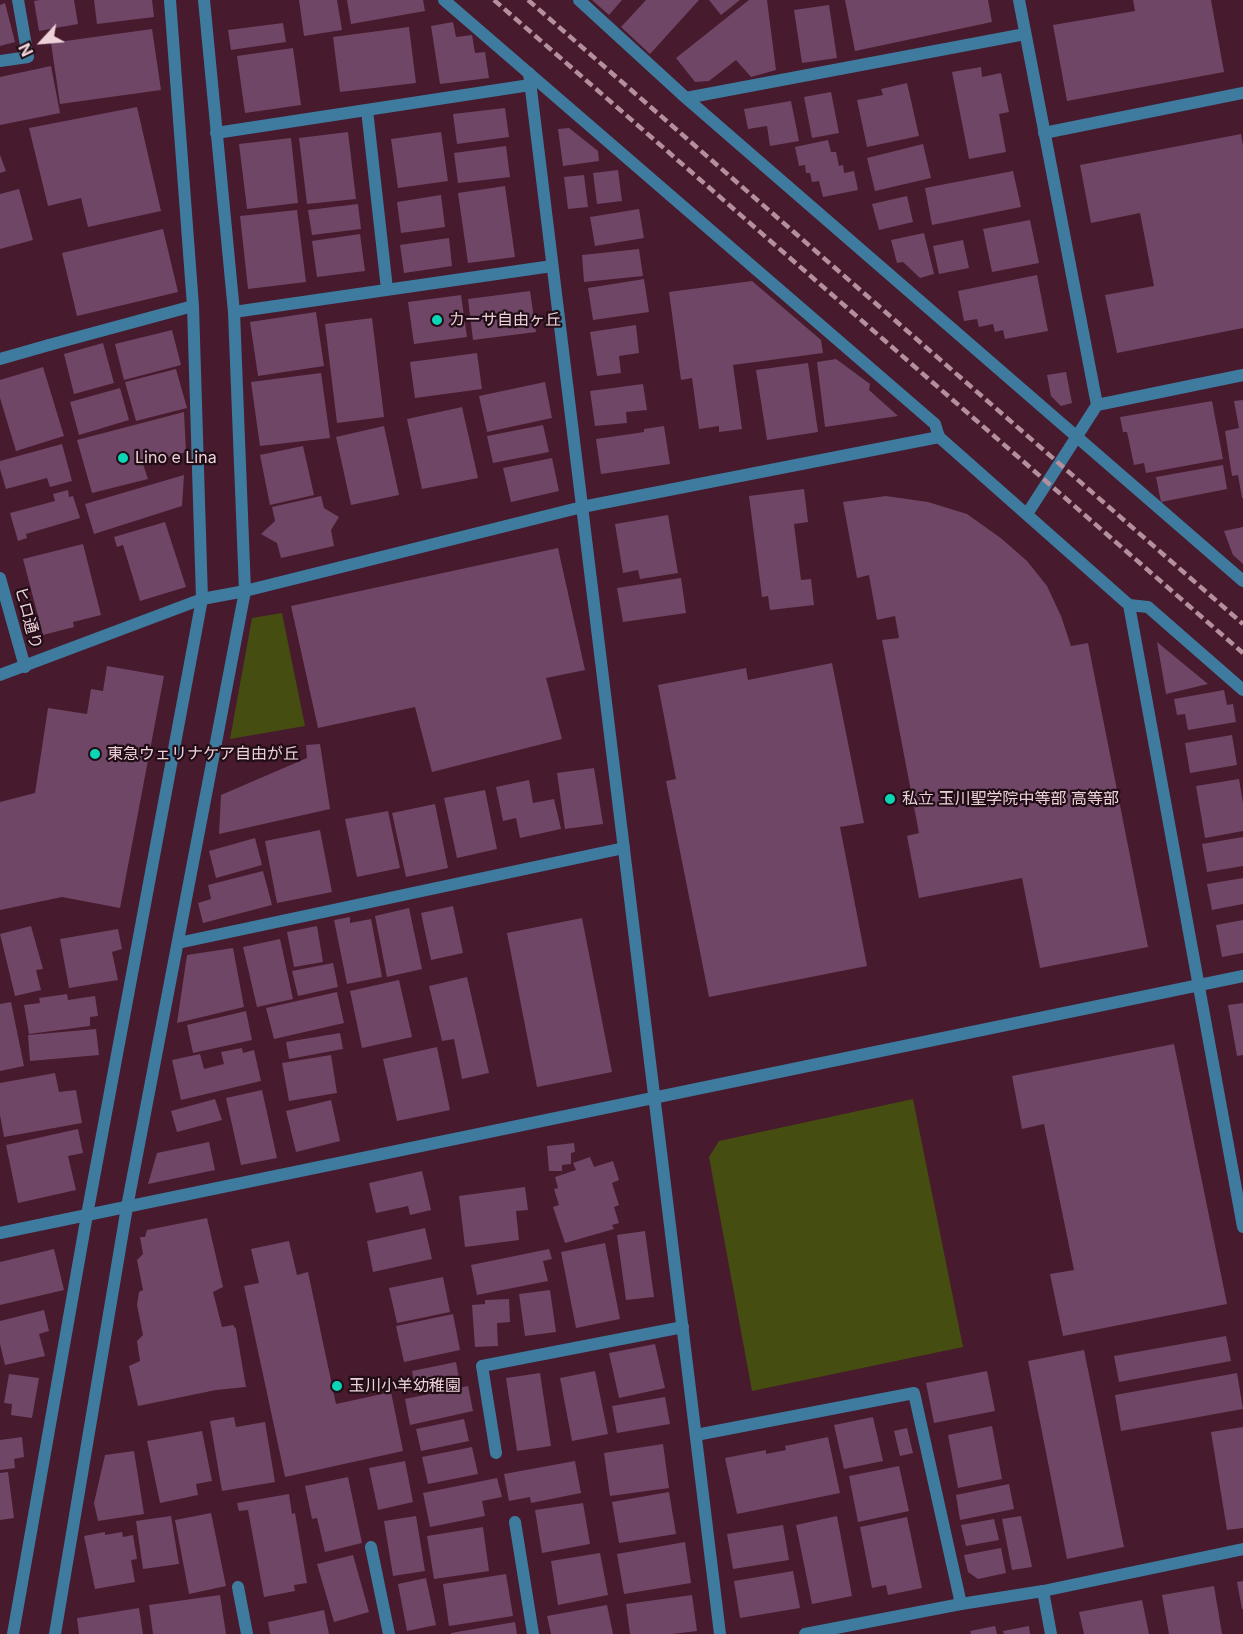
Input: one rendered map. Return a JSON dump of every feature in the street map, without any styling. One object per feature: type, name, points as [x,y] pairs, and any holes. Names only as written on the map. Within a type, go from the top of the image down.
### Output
[{"type":"street","points":[[0,61],[28,57],[18,0]]},
{"type":"street","points":[[13,1634],[87,1215],[202,599],[193,306],[170,0]]},
{"type":"street","points":[[54,1634],[127,1207],[245,591],[234,312],[204,0]]},
{"type":"street","points":[[444,0],[530,79],[934,424],[939,437],[1129,605],[1148,607],[1243,690]]},
{"type":"street","points":[[579,0],[686,98],[1243,581]]},
{"type":"street","points":[[1018,0],[1096,405],[1027,514]]},
{"type":"street","points":[[686,98],[1025,34]]},
{"type":"street","points":[[216,134],[367,110],[530,79]]},
{"type":"street","points":[[530,79],[720,1634]]},
{"type":"street","points":[[1044,133],[1243,93]]},
{"type":"street","points":[[367,110],[387,289]]},
{"type":"street","points":[[234,312],[552,266]]},
{"type":"street","points":[[0,359],[193,306]]},
{"type":"street","points":[[1096,405],[1243,375]]},
{"type":"street","points":[[0,675],[202,599],[245,591],[582,507],[939,437]]},
{"type":"street","name":"ヒロ通り","points":[[0,578],[25,667]]},
{"type":"street","points":[[1129,605],[1198,984],[1241,1202],[1243,1227]]},
{"type":"street","points":[[178,943],[624,848]]},
{"type":"street","points":[[0,1233],[1243,976]]},
{"type":"street","points":[[496,1453],[482,1366],[683,1327]]},
{"type":"street","points":[[696,1436],[914,1393],[962,1604]]},
{"type":"street","points":[[515,1522],[533,1634]]},
{"type":"street","points":[[371,1547],[389,1634]]},
{"type":"street","points":[[805,1634],[1043,1591],[1243,1549]]},
{"type":"street","points":[[238,1587],[247,1634]]},
{"type":"street","points":[[1043,1591],[1051,1634]]},
{"type":"green space","points":[[282,613],[305,726],[230,739],[252,618]]},
{"type":"green space","points":[[913,1099],[963,1347],[752,1391],[709,1157],[719,1141]]},
{"type":"building","points":[[74,0],[78,24],[39,31],[34,1]]},
{"type":"building","points":[[94,0],[152,0],[154,17],[97,24]]},
{"type":"building","points":[[299,0],[337,0],[342,30],[304,36]]},
{"type":"building","points":[[347,0],[423,0],[425,11],[351,24]]},
{"type":"building","points":[[592,0],[622,0],[609,15]]},
{"type":"building","points":[[646,0],[699,0],[650,54],[621,27]]},
{"type":"building","points":[[709,0],[740,0],[721,15]]},
{"type":"building","points":[[749,0],[767,0],[776,70],[751,77],[736,60],[709,81],[695,82],[676,58]]},
{"type":"building","points":[[845,0],[988,0],[992,22],[855,51]]},
{"type":"building","points":[[1133,0],[1211,0],[1224,72],[1067,101],[1053,25],[1135,11]]},
{"type":"building","points":[[5,3],[15,42],[0,46],[0,5]]},
{"type":"building","points":[[829,5],[837,58],[802,63],[794,10]]},
{"type":"building","points":[[453,22],[456,37],[472,35],[475,53],[485,52],[489,78],[440,84],[431,26]]},
{"type":"building","points":[[283,23],[286,42],[231,50],[228,30]]},
{"type":"building","points":[[409,27],[416,83],[340,92],[333,37]]},
{"type":"building","points":[[152,29],[161,90],[60,104],[51,43]]},
{"type":"building","points":[[293,48],[301,105],[245,113],[237,56]]},
{"type":"building","points":[[51,66],[60,113],[0,125],[0,77]]},
{"type":"building","points":[[981,67],[982,77],[1001,73],[1009,112],[999,114],[1006,152],[969,159],[952,72]]},
{"type":"building","points":[[907,83],[919,136],[867,147],[857,100],[883,95],[881,89]]},
{"type":"building","points":[[831,92],[839,133],[812,138],[804,97]]},
{"type":"building","points":[[791,101],[799,141],[770,146],[767,126],[748,129],[744,109]]},
{"type":"building","points":[[137,107],[161,211],[88,227],[81,198],[48,206],[29,128]]},
{"type":"building","points":[[505,108],[509,137],[457,144],[453,114]]},
{"type":"building","points":[[569,128],[598,151],[599,161],[563,166],[558,129]]},
{"type":"building","points":[[348,132],[356,199],[307,204],[299,138]]},
{"type":"building","points":[[441,132],[448,181],[398,188],[391,139]]},
{"type":"building","points":[[1241,134],[1243,146],[1243,328],[1117,353],[1105,295],[1154,286],[1140,213],[1091,223],[1080,165]]},
{"type":"building","points":[[291,138],[298,203],[247,209],[239,144]]},
{"type":"building","points":[[828,140],[831,152],[836,152],[839,166],[843,165],[844,173],[854,171],[858,190],[823,197],[819,181],[812,182],[810,173],[806,173],[805,165],[799,166],[795,147]]},
{"type":"building","points":[[923,144],[931,178],[875,191],[867,158]]},
{"type":"building","points":[[506,146],[510,177],[458,183],[454,153]]},
{"type":"building","points":[[0,155],[6,171],[0,173]]},
{"type":"building","points":[[618,170],[622,201],[597,204],[593,173]]},
{"type":"building","points":[[1013,171],[1021,207],[932,225],[925,188]]},
{"type":"building","points":[[584,175],[588,207],[568,209],[564,177]]},
{"type":"building","points":[[505,186],[515,257],[468,263],[458,193]]},
{"type":"building","points":[[19,189],[33,240],[0,249],[0,194]]},
{"type":"building","points":[[441,195],[445,227],[401,233],[397,202]]},
{"type":"building","points":[[907,196],[913,222],[879,230],[872,204]]},
{"type":"building","points":[[358,204],[361,229],[312,235],[308,210]]},
{"type":"building","points":[[639,209],[644,238],[595,246],[590,217]]},
{"type":"building","points":[[297,210],[306,282],[248,289],[240,216]]},
{"type":"building","points":[[1030,220],[1039,263],[992,272],[983,229]]},
{"type":"building","points":[[163,229],[178,292],[77,316],[62,253]]},
{"type":"building","points":[[924,233],[934,274],[920,278],[903,262],[897,263],[891,240]]},
{"type":"building","points":[[360,234],[365,271],[317,277],[312,241]]},
{"type":"building","points":[[449,238],[452,266],[404,273],[400,245]]},
{"type":"building","points":[[963,240],[969,268],[939,274],[933,246]]},
{"type":"building","points":[[639,249],[643,276],[584,282],[582,255]]},
{"type":"building","points":[[1037,275],[1048,331],[1005,339],[1003,330],[995,332],[993,324],[979,327],[977,319],[964,321],[958,291]]},
{"type":"building","points":[[644,279],[649,312],[593,320],[588,288]]},
{"type":"building","points":[[752,281],[821,340],[823,353],[733,365],[742,429],[719,432],[719,426],[699,429],[692,378],[681,380],[669,292]]},
{"type":"building","points":[[530,291],[536,332],[473,340],[468,299]]},
{"type":"building","name":"カーサ自由ヶ丘","points":[[461,295],[467,337],[414,344],[408,302]]},
{"type":"building","points":[[316,312],[324,366],[258,376],[250,322]]},
{"type":"building","points":[[372,318],[384,417],[337,423],[325,324]]},
{"type":"building","points":[[636,325],[639,353],[619,356],[621,373],[597,376],[590,332]]},
{"type":"building","points":[[172,330],[181,365],[124,380],[115,344]]},
{"type":"building","points":[[103,343],[114,383],[74,394],[64,354]]},
{"type":"building","points":[[477,353],[482,389],[415,398],[410,362]]},
{"type":"building","points":[[836,359],[870,384],[869,390],[898,416],[825,427],[817,362]]},
{"type":"building","points":[[808,363],[818,432],[767,440],[756,370]]},
{"type":"building","points":[[43,367],[64,436],[16,451],[0,398],[0,380]]},
{"type":"building","points":[[176,369],[187,408],[136,421],[125,382]]},
{"type":"building","points":[[1066,372],[1072,403],[1061,406],[1051,396],[1047,375]]},
{"type":"building","points":[[321,373],[330,438],[260,446],[251,382]]},
{"type":"building","points":[[545,382],[552,418],[487,432],[479,396]]},
{"type":"building","points":[[643,384],[647,410],[626,412],[627,423],[595,426],[590,391]]},
{"type":"building","points":[[120,388],[129,420],[79,435],[70,402]]},
{"type":"building","points":[[1243,400],[1242,498],[1238,475],[1232,476],[1225,431],[1239,428],[1234,401]]},
{"type":"building","points":[[1212,401],[1223,459],[1146,473],[1144,463],[1134,465],[1127,432],[1123,432],[1120,417]]},
{"type":"building","points":[[462,407],[478,478],[422,489],[407,419]]},
{"type":"building","name":"Lino e Lina","points":[[184,412],[186,452],[143,464],[148,479],[92,493],[77,440]]},
{"type":"building","points":[[543,425],[549,452],[493,463],[487,436]]},
{"type":"building","points":[[384,426],[399,495],[351,505],[336,437]]},
{"type":"building","points":[[664,426],[670,464],[601,474],[596,439],[644,432],[644,429]]},
{"type":"building","points":[[62,444],[72,481],[50,487],[47,478],[6,489],[0,461]]},
{"type":"building","points":[[303,446],[314,495],[270,505],[260,455]]},
{"type":"building","points":[[552,458],[559,491],[511,502],[503,468]]},
{"type":"building","points":[[1223,465],[1227,489],[1161,502],[1156,477]]},
{"type":"building","points":[[184,475],[182,506],[94,534],[85,504]]},
{"type":"building","points":[[804,489],[808,522],[794,524],[801,580],[811,579],[814,605],[770,610],[768,596],[762,597],[749,496]]},
{"type":"building","points":[[68,490],[69,497],[73,496],[80,518],[26,534],[27,538],[18,541],[10,513],[55,501],[53,494]]},
{"type":"building","points":[[321,496],[324,508],[339,517],[331,530],[334,546],[281,558],[277,543],[261,534],[275,521],[272,507]]},
{"type":"building","points":[[886,496],[928,502],[967,514],[1002,539],[1027,561],[1047,586],[1061,616],[1071,646],[1088,643],[1148,947],[1040,968],[1022,878],[919,898],[907,836],[919,833],[882,640],[899,638],[895,616],[877,620],[869,575],[857,578],[843,502]]},
{"type":"building","points":[[668,515],[678,573],[640,579],[638,570],[623,573],[615,524]]},
{"type":"building","points":[[165,522],[186,587],[140,601],[123,545],[117,547],[114,537]]},
{"type":"building","points":[[1243,527],[1243,564],[1233,555],[1224,531]]},
{"type":"building","points":[[83,544],[101,615],[73,622],[74,627],[43,635],[23,559]]},
{"type":"building","points":[[558,548],[585,670],[546,678],[562,739],[432,772],[415,707],[318,728],[291,606]]},
{"type":"building","points":[[681,578],[686,613],[623,622],[617,588]]},
{"type":"building","points":[[1157,642],[1208,684],[1166,694]]},
{"type":"building","points":[[832,663],[864,823],[840,827],[867,966],[709,997],[666,781],[676,779],[658,685],[746,668],[748,680]]},
{"type":"building","name":"東急ウェリナケア自由が丘","points":[[107,666],[164,676],[120,908],[62,897],[0,910],[0,802],[35,793],[48,708],[87,714],[91,689],[103,691]]},
{"type":"building","points":[[1224,690],[1227,705],[1233,704],[1236,722],[1188,730],[1185,714],[1177,715],[1174,699]]},
{"type":"building","points":[[1232,735],[1237,765],[1190,773],[1185,743]]},
{"type":"building","points":[[320,744],[330,809],[219,834],[221,795],[307,758],[306,745]]},
{"type":"building","points":[[594,768],[603,824],[565,829],[557,773]]},
{"type":"building","points":[[1239,779],[1243,803],[1243,831],[1205,838],[1196,786]]},
{"type":"building","points":[[529,780],[533,803],[554,799],[561,829],[520,838],[516,818],[503,821],[496,787]]},
{"type":"building","points":[[485,790],[497,849],[457,858],[444,798]]},
{"type":"building","points":[[435,804],[448,868],[406,877],[392,813]]},
{"type":"building","points":[[388,811],[400,868],[357,877],[345,819]]},
{"type":"building","points":[[320,830],[332,892],[277,903],[265,841]]},
{"type":"building","points":[[1243,837],[1243,866],[1207,872],[1202,844]]},
{"type":"building","points":[[255,838],[262,865],[216,878],[209,851]]},
{"type":"building","points":[[263,871],[272,905],[203,923],[198,903],[211,899],[208,885]]},
{"type":"building","points":[[1243,878],[1243,904],[1212,910],[1207,884]]},
{"type":"building","points":[[453,906],[463,953],[431,960],[421,913]]},
{"type":"building","points":[[409,908],[422,969],[387,977],[375,916]]},
{"type":"building","points":[[350,917],[350,923],[371,919],[382,977],[347,984],[334,920]]},
{"type":"building","points":[[582,918],[612,1072],[537,1087],[507,933]]},
{"type":"building","points":[[1243,920],[1243,953],[1222,957],[1216,925]]},
{"type":"building","points":[[31,926],[43,969],[36,970],[41,990],[15,996],[0,934]]},
{"type":"building","points":[[317,926],[323,962],[294,967],[287,932]]},
{"type":"building","points":[[118,929],[122,949],[112,952],[118,980],[69,988],[60,939]]},
{"type":"building","points":[[280,939],[293,999],[257,1007],[243,947]]},
{"type":"building","points":[[233,948],[244,1007],[177,1023],[187,955]]},
{"type":"building","points":[[333,963],[338,987],[298,996],[292,971]]},
{"type":"building","points":[[467,977],[489,1073],[462,1079],[454,1039],[442,1041],[429,986]]},
{"type":"building","points":[[399,980],[412,1037],[362,1048],[350,991]]},
{"type":"building","points":[[337,992],[344,1023],[274,1039],[266,1008]]},
{"type":"building","points":[[67,994],[68,1000],[95,996],[98,1016],[90,1017],[90,1026],[29,1034],[24,1005],[40,1003],[39,998]]},
{"type":"building","points":[[11,1002],[24,1066],[0,1071],[0,1004]]},
{"type":"building","points":[[1243,1003],[1243,1055],[1237,1056],[1228,1005]]},
{"type":"building","points":[[246,1011],[252,1040],[193,1053],[187,1025]]},
{"type":"building","points":[[96,1029],[99,1055],[30,1061],[28,1035]]},
{"type":"building","points":[[340,1033],[343,1049],[289,1059],[286,1042]]},
{"type":"building","points":[[1174,1044],[1227,1304],[1063,1336],[1050,1274],[1074,1270],[1044,1124],[1022,1129],[1012,1076]]},
{"type":"building","points":[[437,1047],[450,1110],[397,1121],[383,1059]]},
{"type":"building","points":[[242,1048],[243,1053],[254,1050],[261,1081],[181,1100],[172,1060],[200,1054],[204,1069],[224,1064],[221,1052]]},
{"type":"building","points":[[331,1055],[337,1093],[289,1101],[282,1063]]},
{"type":"building","points":[[55,1073],[59,1092],[76,1090],[82,1123],[4,1137],[0,1115],[0,1083]]},
{"type":"building","points":[[262,1090],[277,1158],[241,1165],[226,1098]]},
{"type":"building","points":[[215,1099],[222,1120],[177,1132],[171,1111]]},
{"type":"building","points":[[331,1100],[340,1141],[296,1152],[286,1111]]},
{"type":"building","points":[[78,1129],[83,1153],[68,1156],[76,1190],[18,1203],[6,1145]]},
{"type":"building","points":[[209,1142],[215,1170],[148,1184],[157,1153]]},
{"type":"building","points":[[574,1143],[575,1152],[571,1153],[571,1164],[562,1165],[562,1171],[549,1171],[547,1146]]},
{"type":"building","points":[[590,1157],[594,1167],[613,1161],[619,1180],[612,1183],[619,1205],[614,1207],[619,1223],[612,1225],[614,1229],[565,1243],[553,1207],[559,1205],[554,1189],[558,1188],[555,1177],[576,1170],[573,1163]]},
{"type":"building","points":[[422,1171],[431,1210],[410,1215],[408,1206],[376,1213],[369,1183]]},
{"type":"building","points":[[525,1187],[528,1210],[516,1211],[519,1240],[465,1247],[459,1196]]},
{"type":"building","points":[[207,1218],[223,1287],[213,1292],[222,1327],[233,1325],[236,1329],[246,1387],[216,1390],[138,1406],[129,1366],[140,1361],[137,1341],[143,1335],[137,1305],[139,1292],[143,1290],[137,1260],[143,1254],[140,1237],[145,1237],[147,1230]]},
{"type":"building","points":[[425,1228],[432,1259],[373,1272],[367,1241]]},
{"type":"building","points":[[645,1231],[654,1297],[626,1300],[617,1235]]},
{"type":"building","points":[[289,1241],[297,1275],[308,1272],[336,1404],[391,1392],[403,1451],[285,1477],[244,1286],[259,1283],[251,1249]]},
{"type":"building","points":[[605,1243],[620,1319],[576,1328],[561,1252]]},
{"type":"building","points":[[54,1249],[64,1290],[0,1305],[0,1262]]},
{"type":"building","points":[[549,1249],[552,1259],[543,1261],[548,1281],[477,1295],[471,1265]]},
{"type":"building","points":[[443,1277],[450,1312],[397,1323],[389,1288]]},
{"type":"building","points":[[550,1290],[556,1332],[525,1336],[519,1294]]},
{"type":"building","points":[[509,1299],[510,1322],[497,1323],[498,1346],[475,1347],[472,1305],[485,1304],[485,1300]]},
{"type":"building","points":[[44,1310],[49,1331],[39,1334],[45,1356],[5,1365],[0,1344],[0,1321]]},
{"type":"building","points":[[453,1314],[460,1350],[404,1362],[396,1326]]},
{"type":"building","points":[[1226,1336],[1231,1361],[1119,1382],[1114,1356]]},
{"type":"building","points":[[655,1344],[665,1388],[619,1398],[609,1353]]},
{"type":"building","points":[[1084,1350],[1124,1547],[1067,1559],[1028,1361]]},
{"type":"building","points":[[456,1362],[460,1383],[416,1392],[412,1371]]},
{"type":"building","points":[[595,1371],[608,1434],[572,1441],[560,1378]]},
{"type":"building","points":[[987,1371],[995,1411],[934,1423],[926,1383]]},
{"type":"building","points":[[540,1373],[551,1446],[517,1451],[506,1378]]},
{"type":"building","points":[[1237,1373],[1243,1409],[1121,1431],[1115,1395]]},
{"type":"building","points":[[9,1374],[39,1378],[32,1418],[11,1415],[12,1404],[4,1403]]},
{"type":"building","points":[[468,1386],[473,1411],[410,1425],[405,1399]]},
{"type":"building","points":[[665,1397],[670,1424],[617,1433],[612,1406]]},
{"type":"building","points":[[234,1417],[236,1427],[265,1422],[275,1482],[222,1491],[210,1421]]},
{"type":"building","points":[[873,1417],[883,1461],[844,1469],[834,1425]]},
{"type":"building","points":[[464,1419],[469,1441],[421,1451],[416,1429]]},
{"type":"building","points":[[992,1426],[1002,1479],[958,1488],[948,1435]]},
{"type":"building","points":[[1243,1427],[1243,1528],[1227,1530],[1211,1432]]},
{"type":"building","points":[[907,1428],[913,1453],[900,1456],[894,1431]]},
{"type":"building","points":[[202,1431],[212,1481],[196,1484],[198,1495],[160,1503],[147,1441]]},
{"type":"building","points":[[22,1437],[24,1457],[14,1459],[15,1468],[0,1470],[0,1440]]},
{"type":"building","points":[[828,1437],[840,1493],[737,1514],[725,1458],[766,1450],[766,1454],[786,1450],[785,1446]]},
{"type":"building","points":[[663,1444],[669,1488],[610,1496],[604,1453]]},
{"type":"building","points":[[472,1447],[478,1474],[428,1484],[422,1457]]},
{"type":"building","points":[[134,1451],[144,1514],[98,1521],[94,1503],[105,1455]]},
{"type":"building","points":[[405,1461],[413,1502],[378,1510],[369,1468]]},
{"type":"building","points":[[575,1461],[581,1493],[531,1503],[530,1497],[509,1501],[504,1474]]},
{"type":"building","points":[[899,1466],[909,1511],[858,1522],[849,1476]]},
{"type":"building","points":[[8,1472],[14,1518],[0,1520],[0,1473]]},
{"type":"building","points":[[348,1477],[362,1543],[325,1552],[317,1518],[312,1519],[305,1486]]},
{"type":"building","points":[[497,1478],[502,1497],[482,1501],[485,1516],[430,1527],[423,1493]]},
{"type":"building","points":[[1009,1484],[1014,1509],[960,1520],[956,1495]]},
{"type":"building","points":[[669,1492],[676,1534],[619,1543],[612,1502]]},
{"type":"building","points":[[289,1494],[292,1514],[295,1513],[307,1583],[294,1585],[295,1591],[264,1597],[248,1510],[239,1511],[237,1503]]},
{"type":"building","points":[[583,1503],[590,1544],[542,1553],[535,1510]]},
{"type":"building","points":[[211,1513],[226,1586],[189,1594],[175,1520]]},
{"type":"building","points":[[171,1516],[179,1564],[143,1569],[136,1521]]},
{"type":"building","points":[[416,1516],[425,1571],[393,1576],[384,1521]]},
{"type":"building","points":[[837,1516],[852,1596],[812,1604],[796,1525]]},
{"type":"building","points":[[1021,1516],[1032,1567],[1012,1570],[1002,1519]]},
{"type":"building","points":[[907,1517],[922,1588],[888,1595],[886,1585],[872,1588],[860,1527]]},
{"type":"building","points":[[994,1519],[999,1540],[966,1546],[961,1525]]},
{"type":"building","points":[[783,1525],[789,1560],[733,1569],[727,1534]]},
{"type":"building","points":[[483,1527],[489,1571],[434,1579],[427,1536]]},
{"type":"building","points":[[105,1532],[105,1535],[122,1532],[123,1537],[133,1535],[137,1559],[131,1560],[135,1582],[95,1589],[84,1536]]},
{"type":"building","points":[[685,1542],[691,1583],[624,1594],[617,1554]]},
{"type":"building","points":[[1001,1548],[1006,1573],[978,1579],[968,1572],[964,1555]]},
{"type":"building","points":[[600,1553],[608,1595],[558,1605],[551,1561]]},
{"type":"building","points":[[353,1555],[369,1612],[334,1622],[317,1564]]},
{"type":"building","points":[[793,1571],[800,1608],[740,1618],[734,1581]]},
{"type":"building","points":[[506,1574],[513,1616],[449,1626],[443,1584]]},
{"type":"building","points":[[426,1578],[436,1625],[407,1631],[398,1584]]},
{"type":"building","points":[[1243,1581],[1243,1609],[1242,1609],[1237,1582]]},
{"type":"building","points":[[1214,1586],[1222,1634],[1169,1634],[1162,1595]]},
{"type":"building","points":[[220,1595],[226,1634],[153,1634],[149,1605]]},
{"type":"building","points":[[692,1595],[697,1631],[672,1634],[630,1634],[626,1604]]},
{"type":"building","points":[[1142,1600],[1149,1634],[1084,1634],[1079,1612]]},
{"type":"building","points":[[607,1605],[613,1634],[551,1634],[547,1616]]},
{"type":"building","points":[[139,1608],[143,1634],[79,1634],[77,1618]]},
{"type":"building","points":[[324,1610],[329,1634],[270,1634],[268,1622]]},
{"type":"building","points":[[515,1622],[517,1634],[451,1634],[451,1633]]},
{"type":"building","points":[[995,1626],[997,1634],[971,1634],[970,1631]]},
{"type":"building","points":[[1029,1626],[1030,1634],[1004,1634],[1003,1631]]},
{"type":"railway","points":[[494,0],[1243,653]]},
{"type":"railway","points":[[528,0],[1243,624]]},
{"type":"place","name":"カーサ自由ヶ丘","points":[[437,320]]},
{"type":"place","name":"Lino e Lina","points":[[123,458]]},
{"type":"place","name":"東急ウェリナケア自由が丘","points":[[95,754]]},
{"type":"place","name":"私立 玉川聖学院中等部 高等部","points":[[890,799]]},
{"type":"place","name":"玉川小羊幼稚園","points":[[337,1386]]}]
